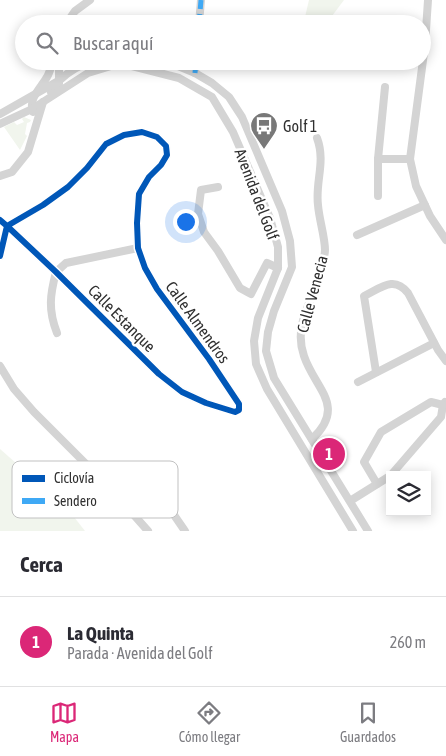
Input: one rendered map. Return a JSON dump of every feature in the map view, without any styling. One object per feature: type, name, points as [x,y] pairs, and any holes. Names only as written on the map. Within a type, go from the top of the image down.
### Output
[{"type":"street","points":[[72,15],[90,0]]},
{"type":"street","points":[[200,15],[201,0]]},
{"type":"street","points":[[426,15],[428,0]]},
{"type":"street","points":[[38,121],[32,109],[35,94],[51,70]]},
{"type":"street","points":[[54,70],[60,80]]},
{"type":"street","points":[[0,176],[12,172],[28,152],[42,103],[46,96],[56,89],[65,74],[72,70]]},
{"type":"street","name":"Avenida del Golf","points":[[0,124],[32,109],[88,73],[98,70]]},
{"type":"street","name":"Avenida del Golf","points":[[148,70],[179,78],[212,96],[233,132],[270,218],[278,247],[278,268],[258,318],[254,341],[256,364],[267,389],[353,531]]},
{"type":"street","name":"Avenida del Golf","points":[[188,70],[212,82],[228,97],[242,117],[282,211],[290,241],[292,267],[274,311],[268,332],[266,351],[274,378],[368,531]]},
{"type":"street","points":[[420,70],[410,159],[416,186],[430,216],[446,240]]},
{"type":"street","points":[[0,114],[60,80],[65,81],[88,73]]},
{"type":"street","points":[[378,196],[378,159],[384,87]]},
{"type":"street","name":"Calle Almendros","points":[[7,226],[44,205],[68,187],[87,168],[106,144],[124,135],[142,132],[158,137],[166,146],[166,155],[161,165],[149,177],[139,194],[138,248],[145,268],[157,289],[209,359],[239,404],[239,410]]},
{"type":"street","name":"Calle Venecia","points":[[312,439],[322,430],[329,414],[327,398],[305,358],[300,343],[300,330],[320,276],[325,250],[317,203],[321,169],[320,147],[317,138]]},
{"type":"street","points":[[378,159],[410,159]]},
{"type":"street","points":[[218,187],[201,190],[198,214],[204,232],[218,251],[240,288],[252,294],[267,263],[278,268]]},
{"type":"street","points":[[357,235],[425,205]]},
{"type":"street","name":"Calle Estanque","points":[[0,220],[56,272],[159,374],[182,392],[206,403],[235,412],[239,410]]},
{"type":"street","points":[[0,256],[7,226]]},
{"type":"street","points":[[57,333],[51,319],[50,301],[56,272],[66,262],[138,248]]},
{"type":"street","points":[[376,372],[364,296],[390,283],[402,286],[408,294],[434,343],[446,361]]},
{"type":"street","points":[[358,382],[434,343]]},
{"type":"street","points":[[0,366],[14,389],[34,412],[83,461]]},
{"type":"street","points":[[377,484],[364,462],[381,432],[431,402],[444,403],[441,417],[394,471]]},
{"type":"street","points":[[350,501],[386,478]]},
{"type":"street","points":[[137,518],[148,531]]},
{"type":"street","points":[[176,518],[185,531]]},
{"type":"shaded area","points":[[309,0],[344,0],[333,15],[305,15]]},
{"type":"shaded area","points":[[24,117],[31,120],[27,123],[25,134],[27,136],[20,150],[4,127],[14,122],[17,125],[24,122],[22,119]]},
{"type":"shaded area","points":[[0,449],[14,461],[12,461],[12,518],[75,518],[85,531],[0,531]]},
{"type":"marked path","points":[[200,15],[201,0]]},
{"type":"cycle path","points":[[0,220],[7,226],[56,272],[159,374],[182,392],[206,403],[235,412],[239,410],[239,404],[209,359],[157,289],[145,268],[138,248],[139,194],[149,177],[161,165],[167,155],[166,146],[157,137],[142,132],[124,135],[106,144],[87,168],[68,187],[43,205],[7,226],[0,256]]},
{"type":"place","name":"Golf 1","points":[[264,150]]},
{"type":"place","name":"La Quinta","points":[[329,454]]}]
